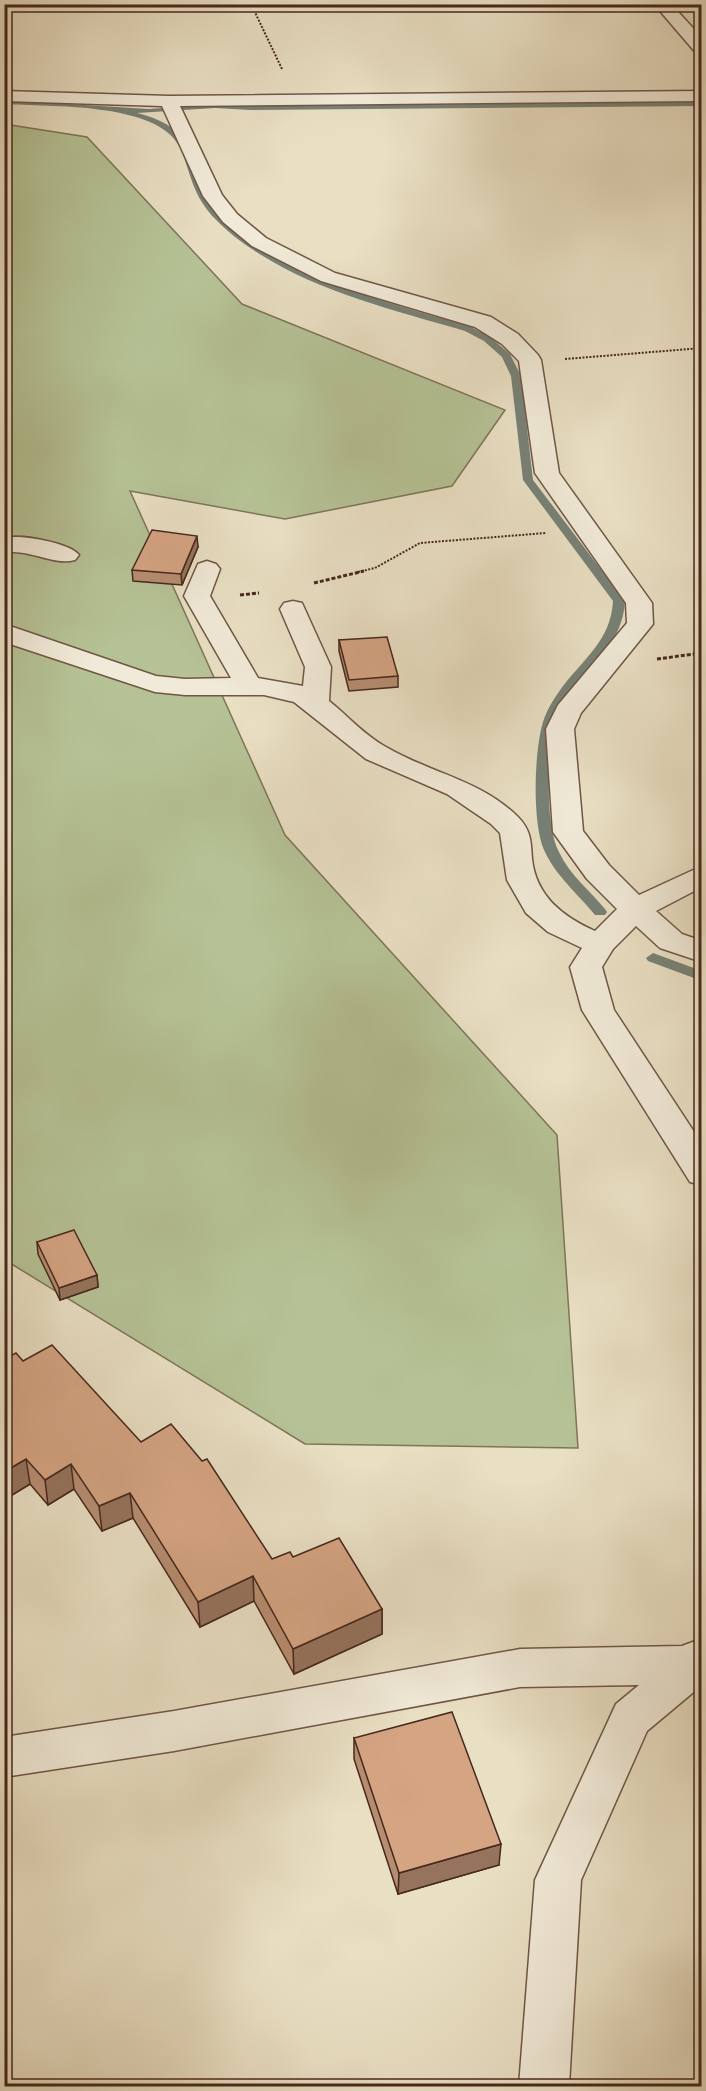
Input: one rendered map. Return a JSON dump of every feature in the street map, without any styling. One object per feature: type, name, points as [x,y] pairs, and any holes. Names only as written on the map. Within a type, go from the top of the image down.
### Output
[{"type":"street","points":[[662,4],[702,49]]},
{"type":"street","points":[[4,96],[172,107],[297,99],[702,96]]},
{"type":"street","points":[[172,107],[213,196],[230,218],[259,242],[328,277],[483,322],[510,339],[530,360],[548,473],[639,603],[640,624],[568,711],[560,729],[568,832],[598,872],[635,909],[671,941],[702,952]]},
{"type":"street","points":[[4,546],[12,544],[32,546],[66,555]]},
{"type":"street","points":[[201,581],[248,685]]},
{"type":"street","points":[[293,609],[318,666],[315,706]]},
{"type":"street","points":[[4,632],[39,646],[167,686],[202,688],[248,685],[274,687],[298,693],[364,746],[399,766],[469,795],[503,820],[515,832],[518,866],[536,908],[558,927],[578,937],[601,943]]},
{"type":"street","points":[[702,874],[635,909],[601,943],[586,967],[598,1010],[702,1173]]},
{"type":"street","points":[[4,1757],[174,1731],[520,1668],[698,1659]]},
{"type":"street","points":[[544,2086],[558,1880],[631,1718],[698,1659]]},
{"type":"path","points":[[4,9],[72,4]]},
{"type":"path","points":[[251,4],[297,99]]},
{"type":"path","points":[[565,359],[702,348]]},
{"type":"path","points":[[309,584],[375,568],[420,543],[556,532]]},
{"type":"path","points":[[201,581],[229,596],[263,592]]},
{"type":"green space","points":[[4,124],[87,137],[242,304],[505,410],[452,486],[285,519],[130,491],[285,835],[557,1135],[578,1448],[305,1444],[5,1260]]},
{"type":"building","points":[[152,530],[197,536],[181,574],[132,570]]},
{"type":"building","points":[[387,637],[398,676],[349,680],[339,640]]},
{"type":"building","points":[[74,1230],[97,1275],[59,1288],[37,1242]]},
{"type":"building","points":[[52,1345],[141,1442],[171,1424],[202,1461],[207,1459],[272,1559],[290,1552],[293,1557],[339,1538],[382,1609],[293,1649],[253,1576],[198,1602],[130,1493],[99,1506],[71,1464],[45,1480],[26,1459],[4,1472],[4,1359],[16,1353],[23,1361]]},
{"type":"building","points":[[452,1712],[501,1844],[399,1873],[354,1738]]},
{"type":"waterway","points":[[4,102],[149,111],[215,106],[250,108],[702,104]]},
{"type":"waterway","points":[[107,109],[150,119],[172,131],[178,137],[186,153],[199,189],[208,205],[238,234],[285,266],[309,278],[362,298],[468,329],[487,339],[506,356],[516,376],[528,480],[619,601],[614,630],[607,642],[568,687],[556,707],[548,729],[545,759],[544,812],[551,851],[567,874],[600,912]]},
{"type":"waterway","points":[[653,958],[702,976]]}]
